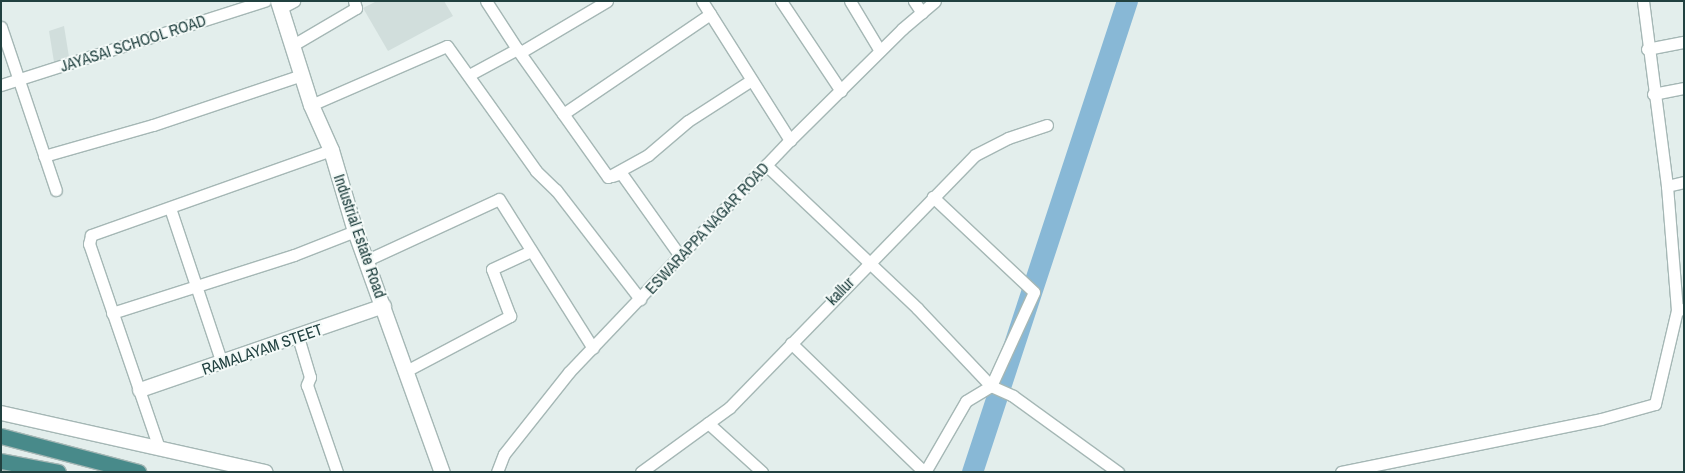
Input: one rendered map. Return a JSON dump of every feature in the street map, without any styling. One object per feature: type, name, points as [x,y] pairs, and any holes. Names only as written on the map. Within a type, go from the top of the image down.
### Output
[{"type":"highway","points":[[1,436],[138,472]]},
{"type":"highway","points":[[1,461],[58,472]]},
{"type":"main road","name":"Industrial Estate Road","points":[[284,3],[293,45],[311,105],[331,150],[355,231],[384,306],[442,472]]},
{"type":"street","name":"JAYASAI SCHOOL ROAD","points":[[1,85],[265,1]]},
{"type":"street","points":[[293,45],[356,8],[354,1]]},
{"type":"street","points":[[486,1],[608,177]]},
{"type":"street","points":[[469,75],[519,51],[607,1]]},
{"type":"street","points":[[702,1],[750,81],[790,140]]},
{"type":"street","points":[[781,1],[841,91]]},
{"type":"street","points":[[850,1],[880,52]]},
{"type":"street","points":[[914,1],[922,13]]},
{"type":"street","name":"ESWARAPPA NAGAR ROAD","points":[[497,472],[509,448],[569,372],[790,140],[935,1]]},
{"type":"street","points":[[1341,472],[1601,419],[1655,404],[1680,309],[1679,256],[1666,186],[1653,94],[1643,1]]},
{"type":"street","points":[[563,114],[710,14]]},
{"type":"street","points":[[1,27],[56,190]]},
{"type":"street","points":[[1647,49],[1684,42]]},
{"type":"street","points":[[311,105],[447,46],[536,171],[556,190],[640,299]]},
{"type":"street","points":[[44,156],[153,125],[302,75]]},
{"type":"street","points":[[608,177],[648,155],[688,121],[750,81]]},
{"type":"street","points":[[1653,94],[1684,88]]},
{"type":"street","name":"kallur","points":[[642,472],[730,407],[975,155],[1008,138],[1046,125]]},
{"type":"street","points":[[159,448],[89,244],[91,235],[331,150]]},
{"type":"street","points":[[766,165],[868,263],[991,386],[1013,396],[1118,472]]},
{"type":"street","points":[[608,177],[621,173],[680,256]]},
{"type":"street","points":[[1666,186],[1684,182]]},
{"type":"street","points":[[791,343],[925,472],[966,401],[991,386],[1034,292],[933,197]]},
{"type":"street","points":[[366,260],[498,199],[593,348]]},
{"type":"street","points":[[170,208],[222,363]]},
{"type":"street","points":[[112,313],[355,231]]},
{"type":"street","points":[[406,371],[510,316],[492,269],[531,251]]},
{"type":"street","name":"RAMALAYAM STEET","points":[[140,390],[384,306]]},
{"type":"street","points":[[298,337],[310,377],[307,385],[337,472]]},
{"type":"street","points":[[1,414],[266,472]]},
{"type":"street","points":[[708,423],[762,472]]},
{"type":"shaded area","points":[[377,1],[444,1],[453,16],[388,51],[363,8]]},
{"type":"shaded area","points":[[64,26],[69,57],[54,62],[49,31]]},
{"type":"waterway","points":[[972,472],[1127,1]]}]
